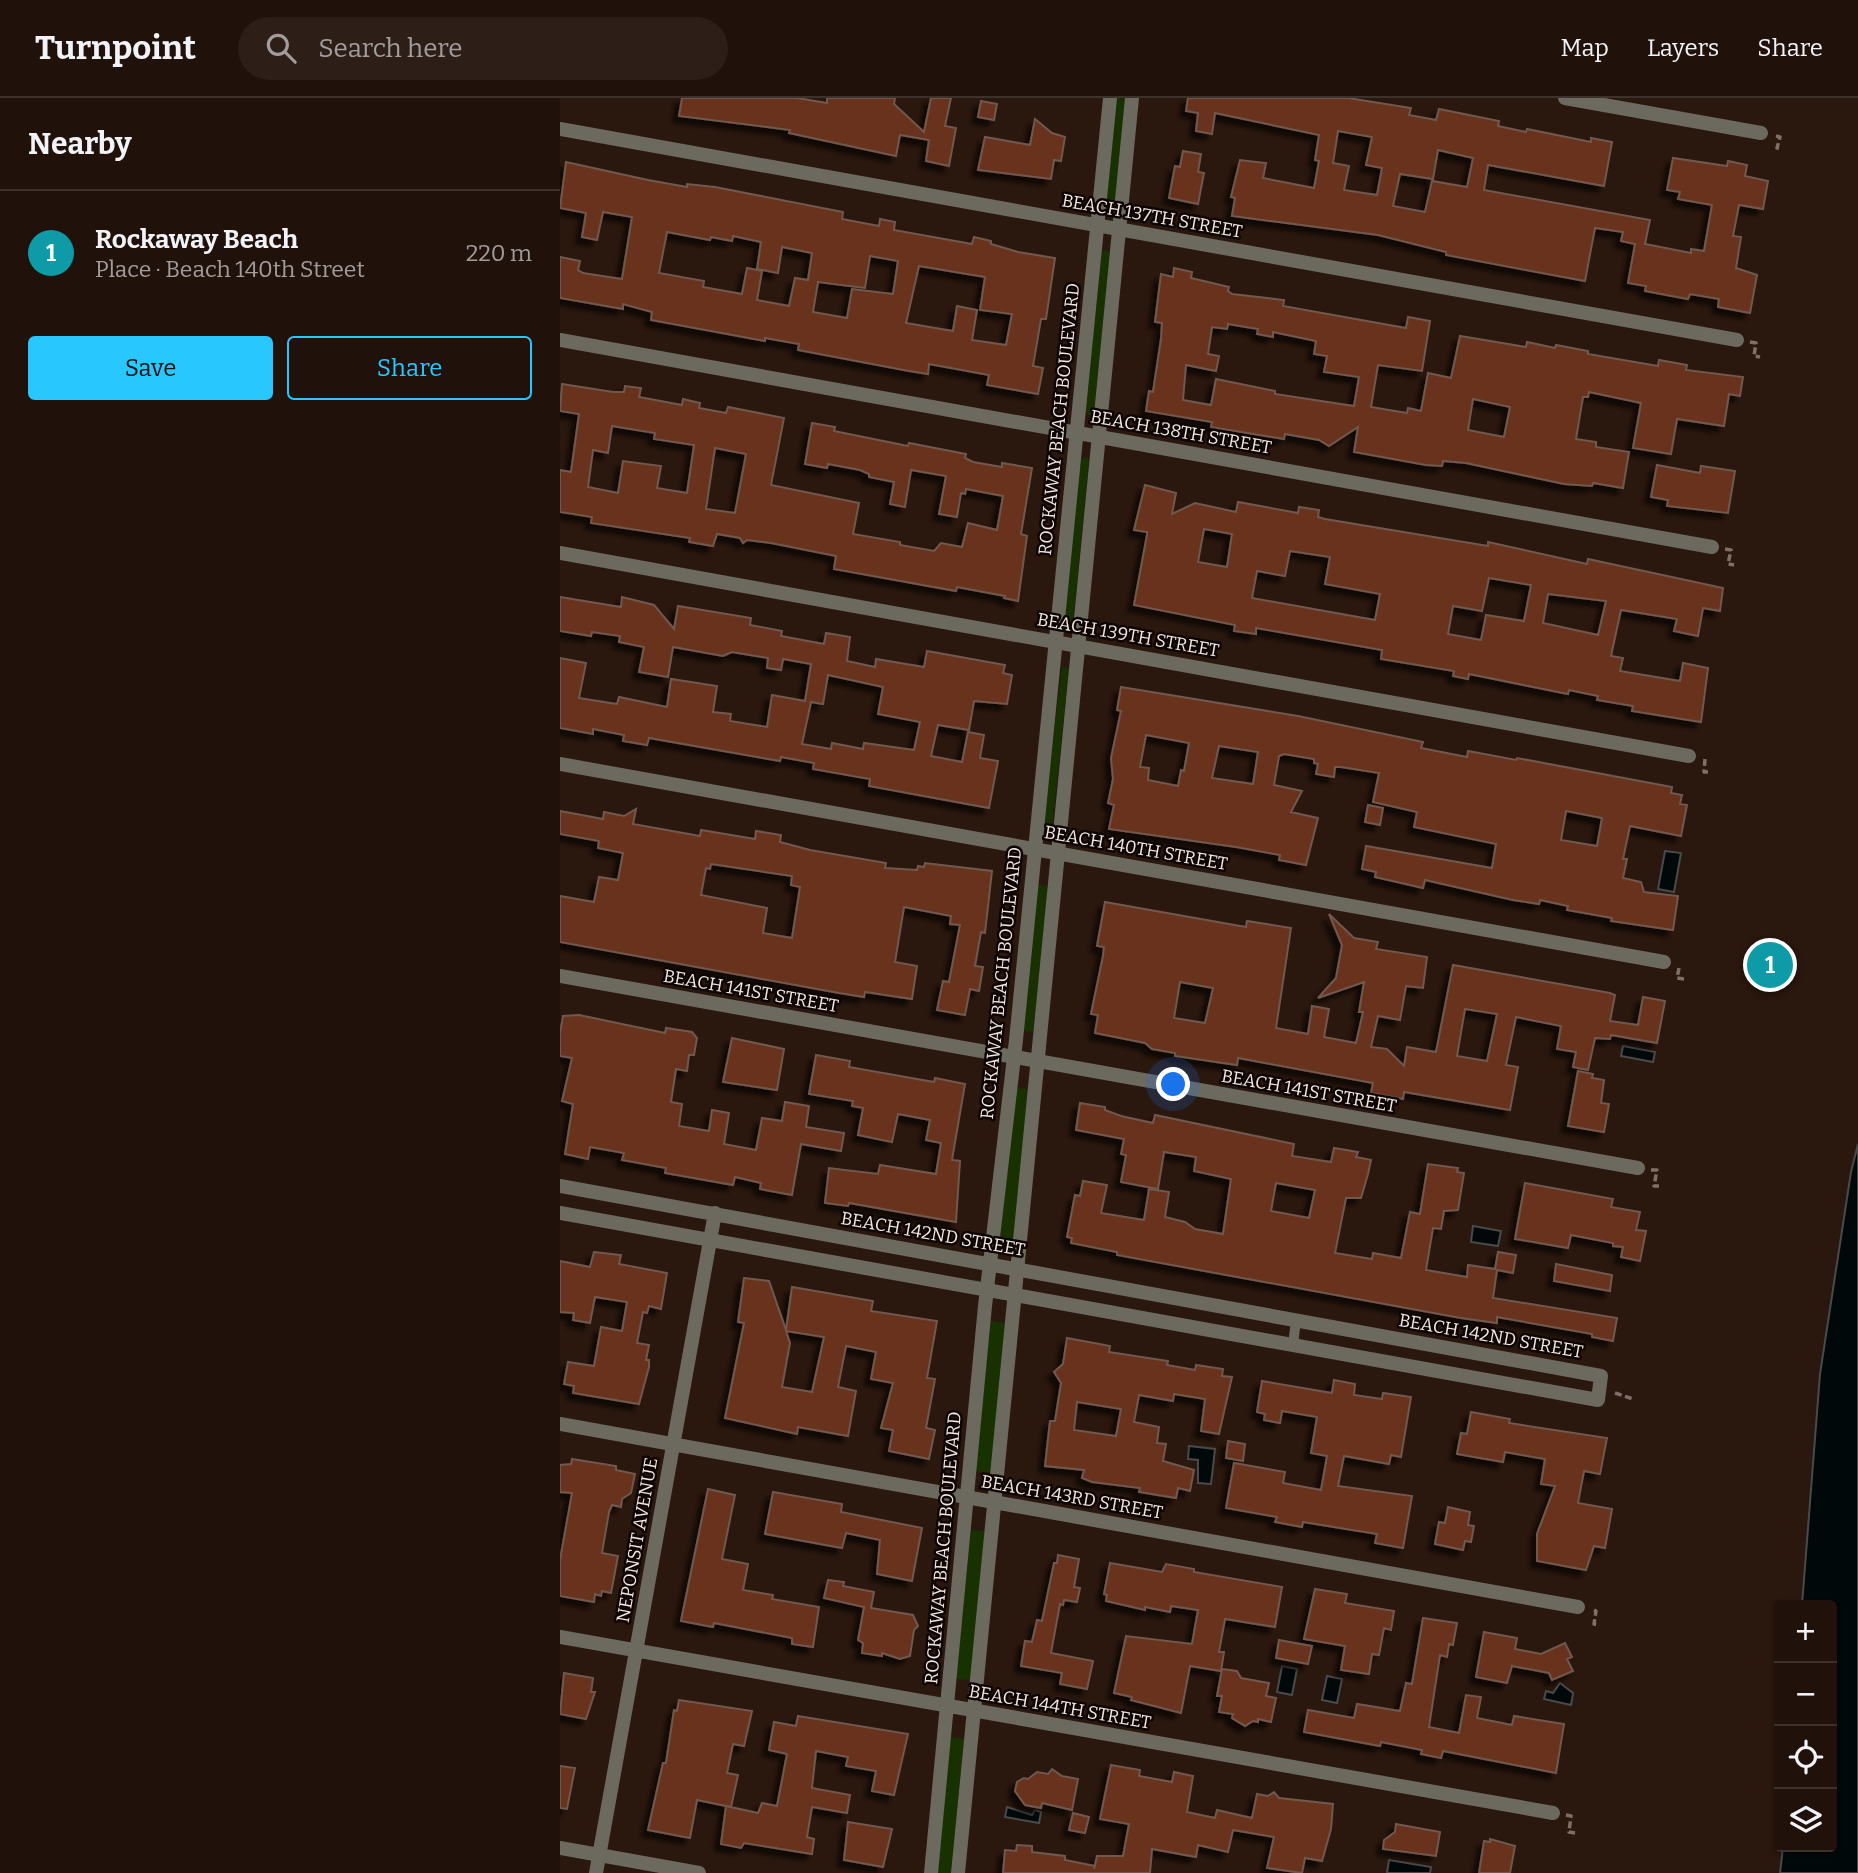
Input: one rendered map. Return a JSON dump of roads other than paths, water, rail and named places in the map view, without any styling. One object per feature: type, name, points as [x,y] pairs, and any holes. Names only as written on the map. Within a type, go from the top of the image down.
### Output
[{"type":"street","name":"ROCKAWAY BEACH BOULEVARD","points":[[931,1873],[987,1290],[1035,850],[1111,98]]},
{"type":"street","points":[[958,1873],[976,1712],[1132,98]]},
{"type":"street","points":[[1565,98],[1760,133]]},
{"type":"street","name":"BEACH 137TH STREET","points":[[560,129],[1737,340]]},
{"type":"street","name":"BEACH 138TH STREET","points":[[560,340],[1712,547]]},
{"type":"street","name":"BEACH 139TH STREET","points":[[560,553],[1689,756]]},
{"type":"street","name":"BEACH 140TH STREET","points":[[560,764],[1664,962]]},
{"type":"street","name":"BEACH 141ST STREET","points":[[560,976],[1638,1168]]},
{"type":"street","name":"BEACH 142ND STREET","points":[[560,1186],[1601,1376],[1598,1400],[560,1213]]},
{"type":"street","name":"NEPONSIT AVENUE","points":[[596,1873],[715,1213]]},
{"type":"street","name":"BEACH 143RD STREET","points":[[560,1424],[1578,1608]]},
{"type":"street","name":"BEACH 144TH STREET","points":[[560,1637],[1553,1813]]},
{"type":"street","points":[[560,1848],[699,1873]]},
{"type":"lane","points":[[1293,1345],[1296,1320]]},
{"type":"place","name":"Rockaway Beach","points":[[1770,965]]}]
